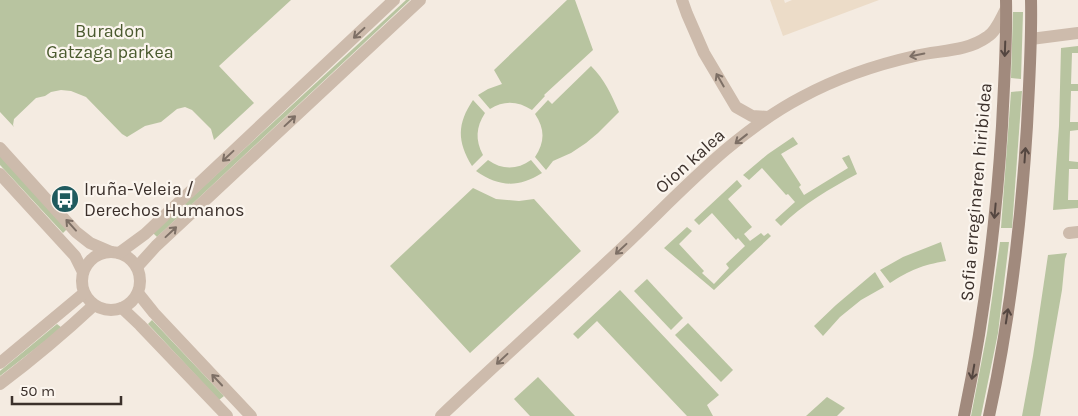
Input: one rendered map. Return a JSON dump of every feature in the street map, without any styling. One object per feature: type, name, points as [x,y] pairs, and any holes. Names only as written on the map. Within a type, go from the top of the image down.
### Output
[{"type":"main road","points":[[989,416],[998,374],[1018,237],[1026,134],[1031,0]]},
{"type":"main road","name":"Sofia erreginaren hiribidea","points":[[964,416],[973,374],[993,235],[1003,103],[1006,5]]},
{"type":"street","points":[[0,148],[76,232],[90,243],[115,252],[126,256],[137,267],[140,275],[138,293],[132,302],[122,308],[113,311],[103,310],[88,300],[82,283],[83,272],[89,262],[99,255],[115,252],[145,234],[394,0]]},
{"type":"street","points":[[137,267],[420,0]]},
{"type":"street","points":[[682,0],[704,53],[736,108],[752,116],[768,117]]},
{"type":"street","name":"Oion kalea","points":[[440,416],[707,167],[768,117],[803,96],[846,76],[882,63],[966,47],[989,37],[998,25],[1006,5]]},
{"type":"street","points":[[1030,39],[1078,33]]},
{"type":"street","points":[[0,174],[76,256],[83,272]]},
{"type":"street","points":[[0,363],[84,293]]},
{"type":"street","points":[[138,293],[251,416]]},
{"type":"street","points":[[0,384],[94,305]]},
{"type":"street","points":[[122,308],[140,324],[227,416]]},
{"type":"green space","name":"Buradon Gatzaga parkea","points":[[0,0],[291,0],[219,66],[254,103],[214,140],[211,129],[192,110],[185,107],[177,109],[161,122],[145,126],[127,137],[86,97],[71,91],[61,90],[36,98],[14,119],[14,127],[0,112]]},
{"type":"green space","points":[[406,0],[410,0],[157,237],[153,233]]},
{"type":"green space","points":[[567,0],[575,0],[593,50],[544,95],[532,110],[516,103],[500,104],[490,109],[478,95],[502,84],[494,70]]},
{"type":"green space","points":[[1013,12],[1023,12],[1021,79],[1011,78]]},
{"type":"green space","points":[[1078,46],[1078,53],[1072,53],[1071,84],[1078,84],[1078,91],[1071,91],[1070,122],[1078,122],[1078,130],[1070,131],[1069,161],[1078,162],[1078,169],[1069,169],[1068,200],[1078,200],[1078,208],[1053,210],[1059,126],[1061,48]]},
{"type":"green space","points":[[591,66],[604,82],[619,112],[586,143],[571,153],[553,161],[546,170],[535,157],[541,146],[542,130],[535,114],[548,100],[552,104]]},
{"type":"green space","points":[[1022,91],[1012,228],[1001,228],[1011,92]]},
{"type":"green space","points":[[473,100],[485,113],[478,128],[478,139],[483,155],[472,166],[464,149],[461,133],[464,117]]},
{"type":"green space","points":[[793,137],[798,144],[781,154],[801,185],[799,187],[804,195],[848,168],[842,158],[849,155],[857,174],[808,204],[781,226],[775,220],[795,202],[788,194],[786,195],[762,168],[749,180],[743,175],[768,154]]},
{"type":"green space","points":[[0,156],[67,229],[63,233],[0,165]]},
{"type":"green space","points":[[488,160],[499,166],[510,168],[520,166],[531,160],[542,173],[517,183],[501,183],[476,171]]},
{"type":"green space","points":[[737,180],[742,186],[728,199],[752,227],[744,234],[750,241],[761,233],[764,236],[768,233],[771,236],[714,290],[664,248],[687,227],[692,231],[679,244],[704,271],[702,273],[714,284],[729,268],[726,264],[745,246],[738,238],[736,240],[712,213],[699,225],[694,220]]},
{"type":"green space","points":[[473,188],[496,199],[519,201],[534,199],[581,251],[470,353],[390,266]]},
{"type":"green space","points":[[941,242],[946,261],[916,269],[890,283],[880,270],[903,257]]},
{"type":"green space","points":[[1000,242],[1009,242],[998,333],[981,416],[971,416],[987,333]]},
{"type":"green space","points":[[1067,253],[1040,416],[1022,416],[1048,255]]},
{"type":"green space","points":[[875,272],[884,287],[861,300],[840,317],[823,336],[814,326]]},
{"type":"green space","points":[[647,279],[683,318],[671,330],[634,291]]},
{"type":"green space","points":[[620,290],[719,395],[707,405],[713,416],[687,416],[597,321],[578,339],[573,334]]},
{"type":"green space","points":[[152,320],[224,396],[219,400],[148,324]]},
{"type":"green space","points":[[688,323],[733,370],[721,382],[675,335]]},
{"type":"green space","points":[[57,324],[62,328],[0,376],[0,371]]},
{"type":"green space","points":[[538,377],[575,416],[530,416],[514,399]]},
{"type":"green space","points":[[827,397],[845,408],[837,416],[806,416]]},
{"type":"shaded area","points":[[770,0],[784,0],[785,3],[792,0],[879,0],[783,36]]},
{"type":"place","name":"Iruña-Veleia / Derechos Humanos","points":[[65,199]]}]
